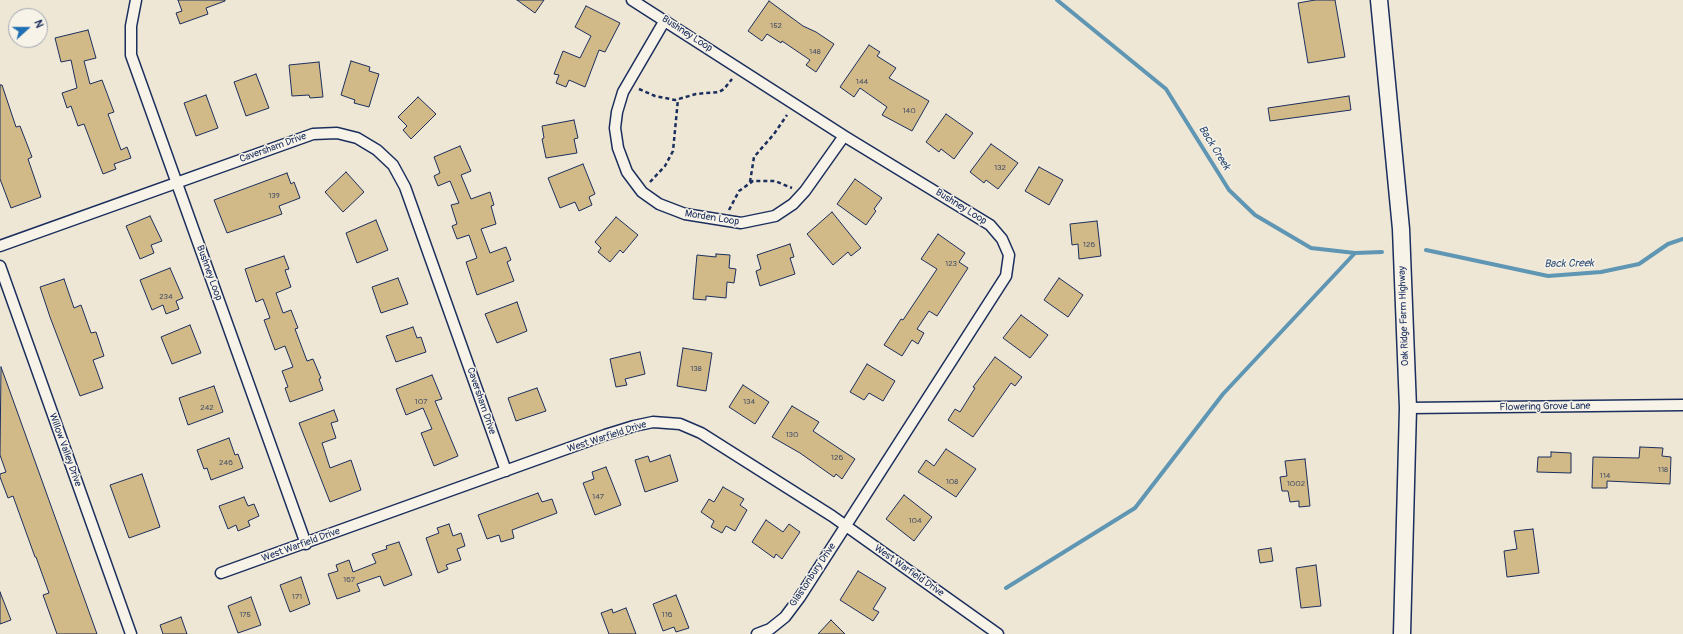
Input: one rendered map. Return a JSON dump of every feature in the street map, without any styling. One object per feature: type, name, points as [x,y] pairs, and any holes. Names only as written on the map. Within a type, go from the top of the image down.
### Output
[{"type":"main road","name":"Oak Ridge Farm Highway","points":[[1378,0],[1401,230],[1408,408],[1402,634]]},
{"type":"street","name":"Bushney Loop","points":[[136,0],[131,26],[131,55],[306,544]]},
{"type":"street","name":"Bushney Loop","points":[[632,0],[844,136],[990,225],[1002,239],[1009,255],[1006,276],[845,526]]},
{"type":"street","name":"Morden Loop","points":[[665,20],[623,92],[617,112],[615,128],[618,148],[627,172],[642,192],[659,204],[685,214],[741,224],[775,216],[793,204],[806,191],[844,136]]},
{"type":"street","name":"Caversham Drive","points":[[0,246],[313,134],[337,133],[357,138],[377,150],[393,165],[406,187],[506,471]]},
{"type":"street","name":"Willow Valley Drive","points":[[0,266],[131,634]]},
{"type":"street","name":"Flowering Grove Lane","points":[[1408,408],[1683,405]]},
{"type":"street","name":"West Warfield Drive","points":[[221,573],[634,426],[654,422],[680,424],[701,433],[845,526],[998,634]]},
{"type":"street","name":"Glastonbury Drive","points":[[757,634],[770,628],[785,617],[800,597],[845,526]]},
{"type":"path","points":[[639,89],[655,96],[678,99],[696,94],[719,92],[724,89],[732,79]]},
{"type":"path","points":[[650,182],[665,166],[673,151],[678,99]]},
{"type":"path","points":[[750,182],[755,154],[772,138],[787,115]]},
{"type":"path","points":[[729,210],[734,198],[750,182],[775,180],[792,188]]},
{"type":"building","points":[[178,0],[225,1],[206,8],[208,14],[180,24],[176,13],[182,11]]},
{"type":"building","points":[[517,0],[544,0],[535,13]]},
{"type":"building","points":[[1315,0],[1335,0],[1345,57],[1308,63],[1298,3]]},
{"type":"building","points":[[769,1],[803,26],[816,32],[834,44],[816,72],[806,65],[810,60],[782,41],[781,43],[767,34],[762,41],[748,31]]},
{"type":"building","points":[[586,6],[620,23],[605,52],[599,50],[585,87],[569,80],[566,87],[556,83],[559,75],[554,74],[563,51],[580,58],[591,36],[575,27]]},
{"type":"building","points":[[88,30],[96,58],[84,61],[90,84],[102,80],[114,112],[108,114],[121,150],[127,147],[131,158],[114,164],[116,169],[103,174],[84,124],[78,126],[71,106],[67,108],[62,93],[77,88],[71,60],[61,62],[55,38]]},
{"type":"building","points":[[869,45],[880,52],[877,56],[896,68],[889,78],[929,101],[912,131],[882,115],[887,107],[860,88],[854,97],[840,87]]},
{"type":"building","points":[[351,61],[370,67],[369,71],[379,74],[369,107],[354,103],[355,100],[341,95]]},
{"type":"building","points":[[319,62],[323,97],[310,98],[309,95],[292,96],[289,65]]},
{"type":"building","points":[[256,74],[269,108],[246,116],[234,82]]},
{"type":"building","points":[[0,85],[2,85],[16,127],[20,126],[32,157],[28,159],[41,197],[11,208],[0,179]]},
{"type":"building","points":[[206,95],[218,128],[196,136],[184,103]]},
{"type":"building","points":[[1349,96],[1351,110],[1270,121],[1268,108]]},
{"type":"building","points":[[418,97],[436,114],[411,139],[403,130],[407,126],[398,117]]},
{"type":"building","points":[[946,114],[973,133],[954,159],[941,149],[939,152],[926,142]]},
{"type":"building","points":[[574,120],[578,138],[574,139],[577,153],[546,158],[542,139],[544,138],[542,126]]},
{"type":"building","points":[[991,144],[1018,163],[998,189],[986,180],[984,183],[970,172]]},
{"type":"building","points":[[460,146],[471,171],[461,175],[471,199],[490,192],[494,205],[491,206],[496,224],[481,229],[490,253],[506,247],[511,260],[507,262],[514,281],[477,295],[466,262],[477,258],[469,235],[457,239],[452,226],[457,224],[451,205],[459,203],[450,181],[438,186],[434,176],[440,173],[434,157]]},
{"type":"building","points":[[583,164],[595,194],[589,197],[592,205],[579,211],[575,202],[560,208],[548,178]]},
{"type":"building","points":[[1039,167],[1063,180],[1049,205],[1025,191]]},
{"type":"building","points":[[346,172],[364,192],[343,212],[325,192]]},
{"type":"building","points":[[287,173],[291,184],[294,182],[300,198],[279,206],[282,214],[227,233],[214,200]]},
{"type":"building","points":[[855,179],[882,198],[874,209],[876,211],[866,225],[837,204]]},
{"type":"building","points":[[832,212],[861,248],[851,256],[848,252],[833,265],[807,234]]},
{"type":"building","points":[[150,216],[162,241],[151,245],[154,253],[140,259],[126,226]]},
{"type":"building","points":[[616,217],[638,235],[623,253],[620,250],[610,262],[598,252],[601,248],[595,242]]},
{"type":"building","points":[[376,220],[388,250],[357,263],[346,233]]},
{"type":"building","points":[[1097,221],[1101,256],[1079,259],[1078,244],[1072,245],[1070,224]]},
{"type":"building","points":[[938,234],[965,253],[959,262],[968,268],[937,316],[929,311],[917,329],[924,333],[918,344],[912,340],[902,356],[884,345],[901,319],[903,320],[937,269],[921,259]]},
{"type":"building","points":[[790,244],[794,257],[790,258],[795,274],[760,286],[756,271],[761,269],[757,255]]},
{"type":"building","points":[[716,254],[730,255],[729,268],[736,269],[734,283],[727,282],[726,298],[706,296],[706,300],[693,299],[697,255],[716,257]]},
{"type":"building","points":[[284,256],[289,269],[285,270],[291,287],[276,293],[283,313],[291,310],[298,328],[295,329],[307,361],[313,359],[321,378],[319,379],[323,390],[290,402],[285,388],[288,387],[282,371],[293,367],[285,346],[275,350],[264,320],[270,318],[263,299],[256,302],[245,269]]},
{"type":"building","points":[[170,268],[183,298],[176,301],[179,309],[166,314],[163,305],[152,310],[140,280]]},
{"type":"building","points":[[398,278],[408,304],[381,313],[372,287]]},
{"type":"building","points":[[1059,278],[1083,295],[1068,317],[1044,300]]},
{"type":"building","points":[[64,279],[74,308],[81,305],[91,333],[96,332],[104,356],[93,360],[103,388],[80,396],[40,287]]},
{"type":"building","points":[[517,302],[527,331],[497,343],[485,314]]},
{"type":"building","points":[[1021,315],[1048,335],[1030,358],[1003,338]]},
{"type":"building","points":[[190,325],[201,353],[172,364],[161,337]]},
{"type":"building","points":[[413,327],[417,338],[421,337],[426,352],[396,362],[386,336]]},
{"type":"building","points":[[683,348],[712,353],[706,391],[677,386]]},
{"type":"building","points":[[640,352],[645,374],[625,379],[627,385],[616,387],[610,359]]},
{"type":"building","points":[[995,357],[1022,377],[1015,386],[1011,383],[973,437],[948,420],[955,409],[960,412],[975,388],[973,387]]},
{"type":"building","points":[[867,364],[895,381],[883,401],[869,393],[864,400],[850,392]]},
{"type":"building","points":[[1,367],[97,634],[57,634],[43,595],[49,593],[36,557],[13,496],[8,498],[0,477],[0,474],[6,472],[0,455]]},
{"type":"building","points":[[432,375],[442,399],[435,401],[458,456],[434,466],[421,433],[432,429],[423,408],[406,415],[396,389]]},
{"type":"building","points":[[743,385],[769,402],[755,424],[729,407]]},
{"type":"building","points":[[214,386],[223,412],[188,425],[179,398]]},
{"type":"building","points":[[537,388],[546,411],[516,421],[508,398]]},
{"type":"building","points":[[792,406],[819,422],[813,431],[855,459],[842,479],[836,474],[834,477],[800,453],[772,437]]},
{"type":"building","points":[[334,410],[338,421],[331,423],[336,438],[322,443],[330,468],[351,460],[361,490],[330,502],[299,423]]},
{"type":"building","points":[[229,438],[235,455],[238,454],[243,468],[211,480],[207,468],[204,469],[197,450]]},
{"type":"building","points":[[1640,447],[1663,448],[1662,456],[1671,457],[1670,484],[1607,481],[1607,488],[1592,488],[1593,457],[1639,458]]},
{"type":"building","points":[[946,449],[976,469],[956,497],[918,472],[926,460],[934,466]]},
{"type":"building","points":[[1551,452],[1571,453],[1571,473],[1537,472],[1538,457],[1551,457]]},
{"type":"building","points":[[670,455],[678,481],[645,492],[635,460],[648,456],[650,462]]},
{"type":"building","points":[[1305,459],[1310,506],[1299,507],[1299,501],[1290,502],[1288,491],[1282,491],[1280,477],[1287,476],[1285,461]]},
{"type":"building","points":[[606,467],[621,505],[595,515],[583,483],[594,479],[592,472]]},
{"type":"building","points":[[142,474],[160,527],[129,538],[110,485]]},
{"type":"building","points":[[723,487],[744,499],[740,505],[747,510],[735,531],[726,526],[722,533],[711,527],[714,521],[701,512],[709,499],[714,502]]},
{"type":"building","points":[[538,493],[542,502],[552,499],[557,513],[512,530],[514,538],[501,542],[499,535],[487,539],[478,515]]},
{"type":"building","points":[[904,495],[932,517],[914,541],[886,519]]},
{"type":"building","points":[[244,497],[248,506],[254,504],[259,516],[248,521],[250,526],[238,531],[236,525],[228,529],[219,506]]},
{"type":"building","points":[[766,520],[783,532],[789,524],[800,532],[782,559],[776,554],[774,558],[752,542]]},
{"type":"building","points":[[449,524],[453,536],[461,533],[465,546],[457,549],[461,560],[446,565],[448,569],[438,573],[426,538],[439,533],[437,528]]},
{"type":"building","points":[[1533,529],[1539,573],[1507,577],[1504,551],[1517,549],[1514,531]]},
{"type":"building","points":[[399,542],[412,575],[384,586],[380,576],[357,584],[360,591],[337,599],[328,574],[338,571],[336,565],[349,560],[353,572],[376,563],[372,554],[387,549],[386,546]]},
{"type":"building","points":[[1271,548],[1273,561],[1260,563],[1258,550]]},
{"type":"building","points":[[1316,565],[1321,606],[1301,608],[1296,568]]},
{"type":"building","points":[[858,571],[886,588],[873,609],[879,612],[873,621],[840,600]]},
{"type":"building","points":[[301,577],[310,604],[290,612],[280,585]]},
{"type":"building","points":[[0,592],[11,620],[0,624]]},
{"type":"building","points":[[676,595],[689,628],[676,632],[674,627],[663,631],[653,604]]},
{"type":"building","points":[[251,597],[261,625],[238,633],[228,606]]},
{"type":"building","points":[[626,608],[636,634],[609,634],[601,613],[612,609],[613,613]]},
{"type":"building","points":[[181,617],[187,634],[163,634],[160,625]]},
{"type":"building","points":[[831,620],[845,634],[818,634]]},
{"type":"waterway","name":"Back Creek","points":[[1057,0],[1166,89],[1229,190],[1255,215],[1311,248],[1355,253],[1382,252]]},
{"type":"waterway","name":"Back Creek","points":[[1426,250],[1548,276],[1601,272],[1639,264],[1668,244],[1683,239]]},
{"type":"waterway","points":[[1006,588],[1135,508],[1223,394],[1355,253]]}]
